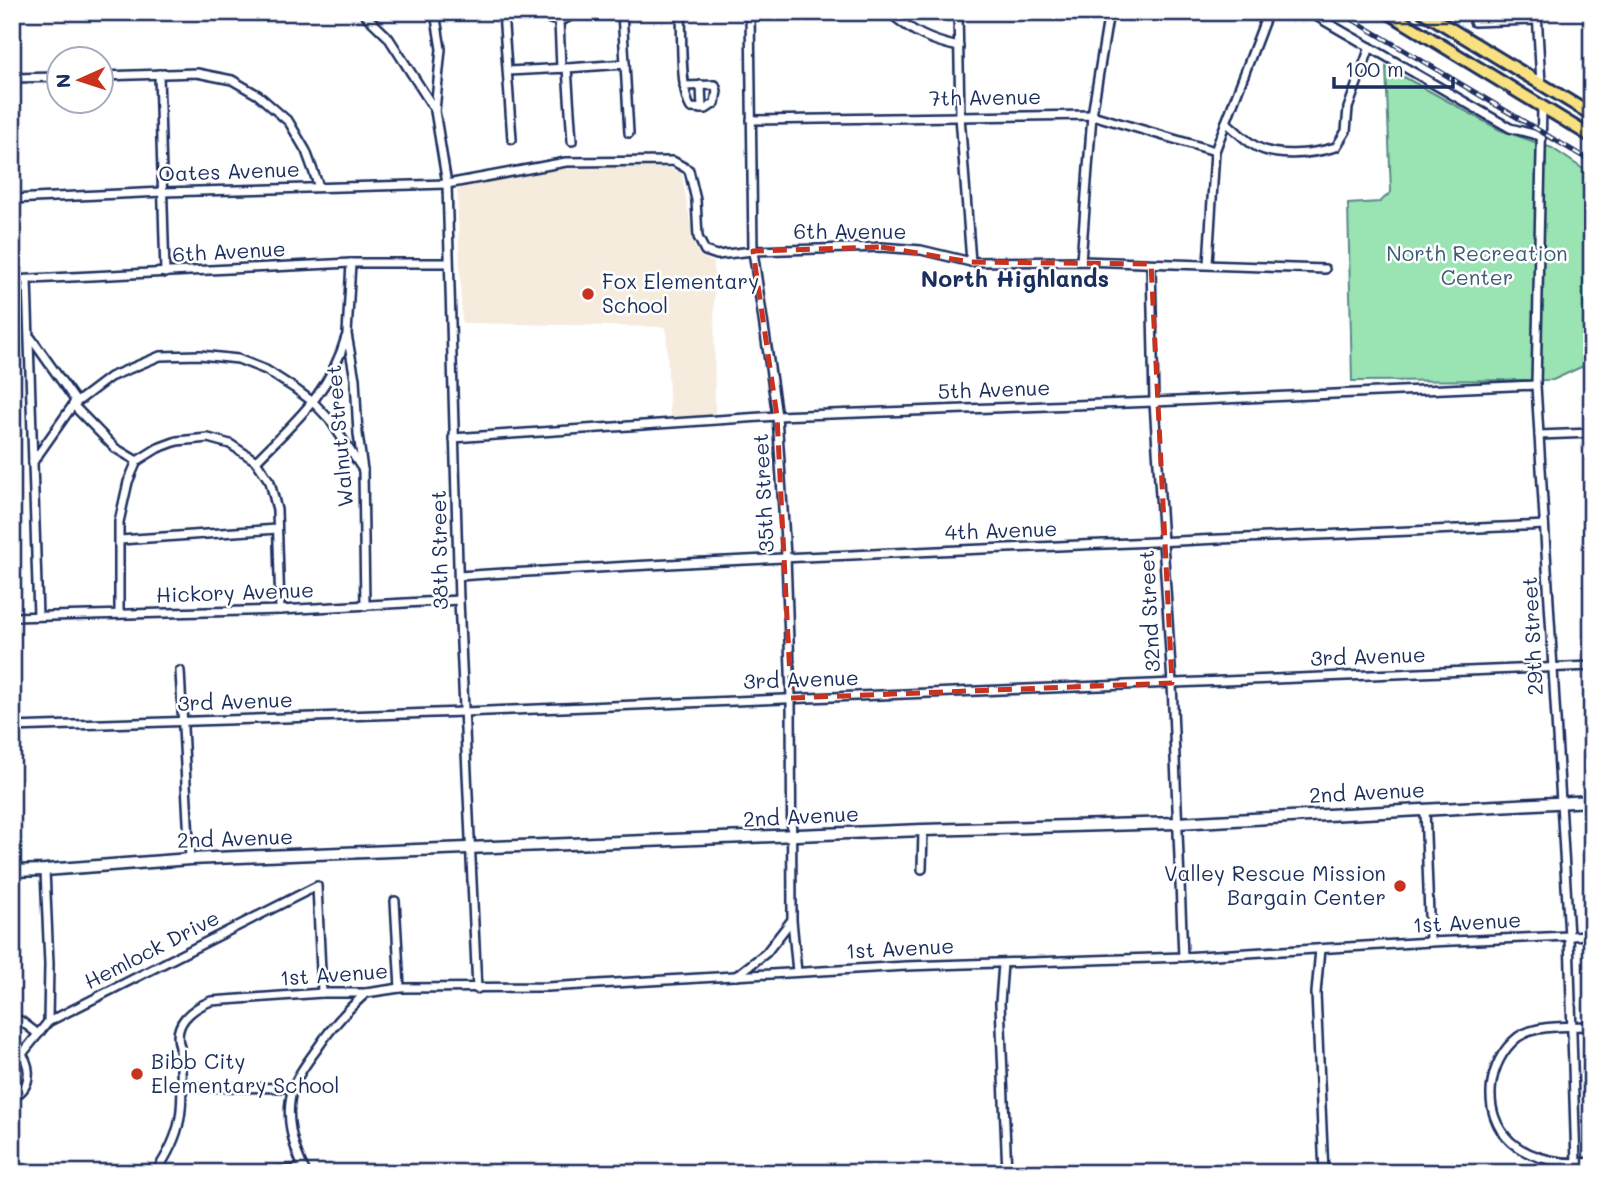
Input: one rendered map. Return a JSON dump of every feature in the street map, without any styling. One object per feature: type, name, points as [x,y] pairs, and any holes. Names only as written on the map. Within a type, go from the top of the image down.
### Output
[{"type":"main road","points":[[1387,12],[1592,137]]},
{"type":"main road","points":[[1423,12],[1592,115]]},
{"type":"main road","name":"2nd Avenue","points":[[12,871],[190,859],[923,830],[1177,823],[1592,801]]},
{"type":"street","points":[[362,12],[388,37],[435,111]]},
{"type":"street","points":[[435,12],[441,49],[435,111]]},
{"type":"street","points":[[503,12],[512,139]]},
{"type":"street","points":[[540,12],[549,19],[559,20],[570,17],[575,12]]},
{"type":"street","points":[[622,12],[629,133]]},
{"type":"street","points":[[681,12],[684,86],[688,104],[691,108],[702,109],[715,103],[715,85],[684,86]]},
{"type":"street","name":"35th Street","points":[[750,12],[753,251],[777,416],[786,556],[791,698],[792,920],[797,972]]},
{"type":"street","points":[[889,12],[905,26],[932,41],[959,47]]},
{"type":"street","points":[[958,12],[960,116],[971,262]]},
{"type":"street","points":[[1081,261],[1092,115],[1109,12]]},
{"type":"street","points":[[1208,264],[1215,151],[1268,12]]},
{"type":"street","points":[[1309,12],[1510,128],[1541,136]]},
{"type":"street","points":[[1475,22],[1537,16],[1541,84]]},
{"type":"street","points":[[559,20],[572,141]]},
{"type":"street","points":[[1226,122],[1254,146],[1275,152],[1316,152],[1336,147],[1346,131],[1348,108],[1370,47]]},
{"type":"street","points":[[508,71],[625,64]]},
{"type":"street","points":[[116,76],[197,73],[232,80],[258,95],[289,122],[306,151],[319,187]]},
{"type":"street","points":[[159,74],[165,273]]},
{"type":"street","points":[[12,78],[46,77]]},
{"type":"street","points":[[701,85],[702,109]]},
{"type":"street","name":"29th Street","points":[[1542,107],[1536,385],[1569,936],[1576,1164]]},
{"type":"street","name":"38th Street","points":[[435,111],[447,184],[458,600],[477,989]]},
{"type":"street","name":"7th Avenue","points":[[751,120],[1092,115],[1215,151]]},
{"type":"street","name":"6th Avenue","points":[[447,184],[566,162],[673,161],[690,170],[696,200],[698,237],[705,251],[717,254],[881,247],[921,250],[971,262],[1081,261],[1325,269]]},
{"type":"street","name":"Oates Avenue","points":[[12,199],[447,184]]},
{"type":"street","name":"6th Avenue","points":[[12,280],[351,263],[448,262]]},
{"type":"street","name":"Walnut Street","points":[[351,263],[347,334],[355,379],[363,470],[365,606]]},
{"type":"street","name":"32nd Street","points":[[1151,264],[1154,402],[1172,683],[1183,957]]},
{"type":"street","points":[[27,280],[38,616]]},
{"type":"street","points":[[256,461],[326,386],[341,355],[347,334]]},
{"type":"street","points":[[30,337],[75,400],[73,405]]},
{"type":"street","points":[[33,462],[73,405],[110,377],[160,356],[200,355],[238,359],[266,370],[313,402],[344,440],[363,470]]},
{"type":"street","name":"5th Avenue","points":[[453,438],[777,416],[1536,385]]},
{"type":"street","points":[[73,405],[115,447],[137,461]]},
{"type":"street","points":[[1539,435],[1592,433]]},
{"type":"street","points":[[119,614],[119,522],[128,482],[137,461],[158,448],[177,441],[208,438],[230,443],[256,461],[270,482],[277,510],[280,610]]},
{"type":"street","name":"4th Avenue","points":[[459,576],[786,556],[1164,543],[1544,525]]},
{"type":"street","points":[[120,540],[277,529]]},
{"type":"street","name":"Hickory Avenue","points":[[12,617],[280,610],[458,600]]},
{"type":"street","name":"3rd Avenue","points":[[12,727],[464,712],[1592,666]]},
{"type":"street","points":[[180,671],[190,859]]},
{"type":"street","points":[[1425,809],[1430,942]]},
{"type":"street","points":[[922,869],[923,830]]},
{"type":"street","points":[[45,870],[49,964],[48,1021]]},
{"type":"street","name":"Hemlock Drive","points":[[22,1054],[48,1021],[317,886],[322,993]]},
{"type":"street","points":[[395,901],[400,988]]},
{"type":"street","points":[[735,977],[766,953],[792,920]]},
{"type":"street","name":"1st Avenue","points":[[181,1087],[180,1047],[176,1037],[179,1028],[187,1015],[211,1001],[322,993],[366,993],[400,988],[477,989],[906,966],[1183,957],[1592,935]]},
{"type":"street","points":[[1320,949],[1316,993],[1324,1173]]},
{"type":"street","points":[[1003,964],[1000,1003],[1007,1173]]},
{"type":"street","points":[[237,1173],[305,1171],[293,1145],[290,1107],[293,1088],[331,1027],[366,993]]},
{"type":"street","points":[[12,1020],[21,1021],[38,1034]]},
{"type":"street","points":[[1592,1026],[1539,1029],[1519,1037],[1500,1058],[1493,1074],[1490,1094],[1494,1113],[1509,1140],[1532,1155],[1576,1164],[1592,1162]]},
{"type":"street","points":[[12,1054],[22,1054],[29,1064],[27,1084],[20,1093],[12,1097]]},
{"type":"street","points":[[155,1173],[170,1151],[181,1120],[181,1087],[293,1088]]},
{"type":"highlighted area","points":[[881,247],[971,262],[1151,264],[1172,683],[791,698],[777,416],[753,251]]},
{"type":"shaded area","name":"Fox Elementary School","points":[[649,165],[681,171],[695,247],[700,256],[714,263],[715,415],[670,418],[666,327],[462,323],[457,188],[491,179],[566,167]]},
{"type":"green space","name":"North Recreation Center","points":[[1386,67],[1500,130],[1552,148],[1592,175],[1592,362],[1553,380],[1352,381],[1348,204],[1380,202],[1391,192]]},
{"type":"railway","points":[[1340,12],[1592,162]]},
{"type":"place","name":"Fox Elementary School","points":[[588,294]]},
{"type":"place","name":"Valley Rescue Mission Bargain Center","points":[[1400,886]]},
{"type":"place","name":"Bibb City Elementary School","points":[[137,1074]]},
{"type":"district","name":"North Highlands","points":[[1015,279]]}]
